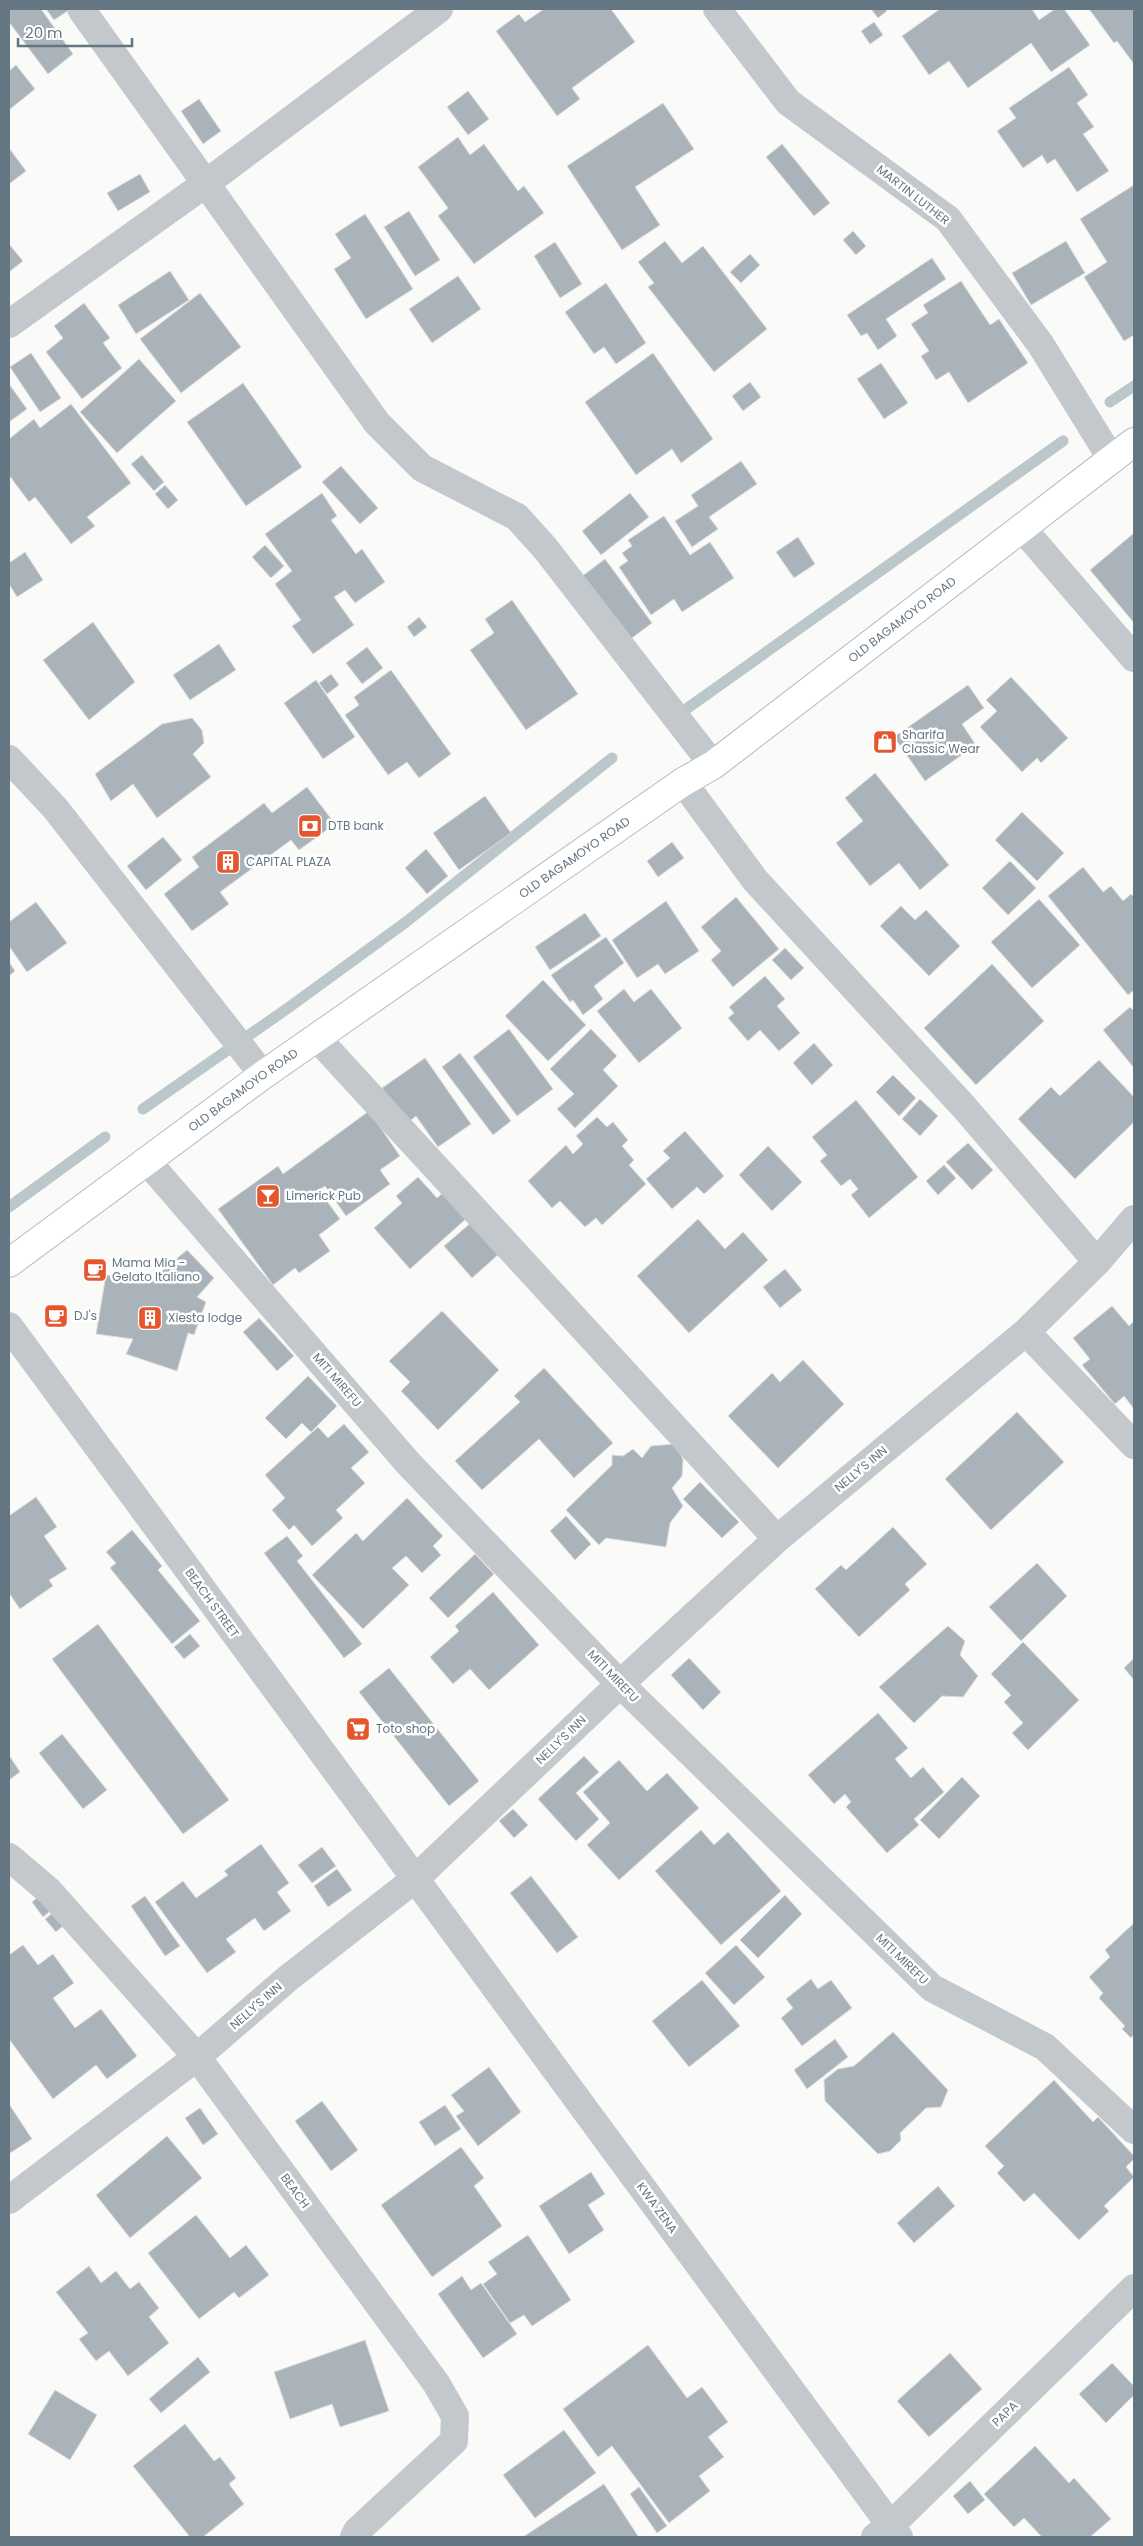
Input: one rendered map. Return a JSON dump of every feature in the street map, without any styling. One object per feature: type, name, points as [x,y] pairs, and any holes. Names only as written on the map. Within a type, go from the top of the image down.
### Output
[{"type":"main road","name":"OLD BAGAMOYO ROAD","points":[[9,1263],[263,1075],[683,782],[713,764],[1134,442]]},
{"type":"street","points":[[81,9],[377,422],[422,468],[517,517],[545,548],[713,764]]},
{"type":"street","points":[[9,324],[205,184],[439,9]]},
{"type":"street","name":"MARTIN LUTHER","points":[[717,9],[788,102],[948,219],[1040,345],[1112,460]]},
{"type":"street","points":[[1022,528],[1134,658]]},
{"type":"street","points":[[9,759],[55,808],[263,1075]]},
{"type":"street","points":[[683,782],[755,880],[964,1107],[1097,1262]]},
{"type":"street","points":[[317,1038],[778,1539]]},
{"type":"street","name":"MITI MIREFU","points":[[146,1160],[408,1463],[620,1684],[932,1988],[1045,2047],[1134,2130]]},
{"type":"street","name":"NELLY'S INN","points":[[9,2200],[198,2058],[287,1979],[416,1879],[620,1684],[778,1539],[1026,1332],[1097,1262],[1134,1219]]},
{"type":"street","name":"BEACH STREET","points":[[9,1326],[416,1879]]},
{"type":"street","points":[[1026,1332],[1134,1445]]},
{"type":"street","name":"BEACH","points":[[11,1862],[49,1891],[198,2058],[436,2383],[455,2416],[454,2441],[357,2531],[354,2537]]},
{"type":"street","name":"KWA ZENA","points":[[416,1879],[888,2533]]},
{"type":"street","name":"PAPA","points":[[888,2533],[1134,2288]]},
{"type":"building","points":[[9,9],[41,9],[73,54],[48,74],[9,22]]},
{"type":"building","points":[[46,9],[69,9],[69,10],[54,20]]},
{"type":"building","points":[[544,9],[611,9],[635,42],[572,88],[580,99],[557,116],[496,31],[519,14],[525,22]]},
{"type":"building","points":[[871,9],[885,9],[887,11],[878,18]]},
{"type":"building","points":[[940,9],[1032,9],[1039,20],[1055,9],[1064,9],[1090,45],[1051,72],[1031,43],[968,88],[949,61],[929,75],[902,36]]},
{"type":"building","points":[[1089,9],[1134,9],[1134,64],[1117,41],[1114,43]]},
{"type":"building","points":[[874,22],[883,35],[870,44],[861,31]]},
{"type":"building","points":[[16,65],[35,89],[9,110],[9,71]]},
{"type":"building","points":[[1069,67],[1088,95],[1077,103],[1094,127],[1083,134],[1109,171],[1077,192],[1055,159],[1047,164],[1042,155],[1023,168],[997,131],[1016,118],[1009,108]]},
{"type":"building","points":[[468,91],[489,119],[468,135],[447,107]]},
{"type":"building","points":[[199,99],[221,131],[203,144],[181,111]]},
{"type":"building","points":[[663,103],[694,149],[635,187],[660,225],[622,250],[567,166]]},
{"type":"building","points":[[458,137],[470,155],[484,144],[518,191],[524,186],[544,213],[474,264],[438,216],[448,208],[418,167]]},
{"type":"building","points":[[782,144],[830,203],[814,216],[766,157]]},
{"type":"building","points":[[9,148],[26,171],[9,184]]},
{"type":"building","points":[[140,174],[150,192],[118,211],[107,193]]},
{"type":"building","points":[[1134,185],[1134,335],[1124,341],[1084,277],[1107,262],[1080,219]]},
{"type":"building","points":[[409,211],[440,260],[415,276],[384,227]]},
{"type":"building","points":[[365,214],[413,289],[366,319],[334,269],[351,258],[335,234]]},
{"type":"building","points":[[853,231],[866,246],[856,255],[843,240]]},
{"type":"building","points":[[665,241],[682,263],[703,246],[767,329],[714,372],[648,287],[654,283],[638,262]]},
{"type":"building","points":[[1066,241],[1085,273],[1031,305],[1012,273]]},
{"type":"building","points":[[555,242],[582,284],[560,298],[534,256]]},
{"type":"building","points":[[9,244],[23,261],[9,272]]},
{"type":"building","points":[[750,254],[760,265],[741,283],[730,272]]},
{"type":"building","points":[[932,258],[946,279],[886,319],[897,336],[878,350],[867,333],[861,336],[847,315]]},
{"type":"building","points":[[170,271],[189,300],[136,334],[118,305]]},
{"type":"building","points":[[458,276],[481,309],[432,343],[409,309]]},
{"type":"building","points":[[961,281],[990,325],[999,319],[1028,363],[968,403],[949,372],[936,380],[921,356],[929,351],[911,324],[928,313],[923,305]]},
{"type":"building","points":[[606,283],[646,343],[616,364],[604,347],[594,354],[565,312]]},
{"type":"building","points":[[200,293],[241,347],[181,393],[140,339]]},
{"type":"building","points":[[84,303],[110,338],[103,343],[122,368],[82,399],[46,352],[63,338],[54,326]]},
{"type":"building","points":[[31,353],[61,398],[40,412],[10,367]]},
{"type":"building","points":[[653,353],[713,439],[681,463],[672,449],[636,475],[585,402]]},
{"type":"building","points":[[139,359],[176,401],[117,453],[80,412]]},
{"type":"building","points":[[881,363],[908,403],[884,419],[857,379]]},
{"type":"building","points":[[750,382],[761,397],[743,411],[732,396]]},
{"type":"building","points":[[243,383],[302,467],[246,506],[187,422]]},
{"type":"building","points":[[9,384],[27,409],[9,422]]},
{"type":"building","points":[[71,404],[131,483],[87,517],[95,526],[71,544],[35,497],[29,502],[9,475],[9,439],[34,419],[40,428]]},
{"type":"building","points":[[142,455],[164,482],[154,491],[131,464]]},
{"type":"building","points":[[741,461],[757,484],[709,517],[718,529],[692,547],[675,521],[698,506],[691,495]]},
{"type":"building","points":[[341,466],[378,508],[360,524],[322,482]]},
{"type":"building","points":[[165,485],[178,500],[168,509],[155,494]]},
{"type":"building","points":[[322,493],[337,516],[331,520],[356,554],[362,549],[385,582],[355,603],[345,590],[334,597],[354,625],[313,654],[292,626],[301,620],[275,584],[292,571],[265,534]]},
{"type":"building","points":[[630,493],[649,517],[601,555],[582,531]]},
{"type":"building","points":[[664,516],[690,555],[710,542],[734,578],[682,612],[674,599],[651,615],[619,567],[628,561],[622,553],[632,546],[628,540]]},
{"type":"building","points":[[1134,533],[1134,623],[1090,570]]},
{"type":"building","points":[[798,537],[815,564],[794,578],[776,552]]},
{"type":"building","points":[[265,545],[284,566],[271,578],[252,557]]},
{"type":"building","points":[[25,552],[43,580],[17,597],[9,584],[9,563]]},
{"type":"building","points":[[605,559],[652,623],[628,641],[581,577]]},
{"type":"building","points":[[512,600],[578,694],[526,730],[470,650],[494,633],[485,619]]},
{"type":"building","points":[[419,617],[427,627],[414,637],[407,627]]},
{"type":"building","points":[[93,622],[135,682],[89,720],[43,660]]},
{"type":"building","points":[[219,644],[236,670],[190,700],[173,675]]},
{"type":"building","points":[[367,647],[383,668],[362,684],[346,663]]},
{"type":"building","points":[[391,670],[451,754],[419,778],[407,762],[388,775],[345,715],[359,705],[354,697]]},
{"type":"building","points":[[331,674],[339,685],[327,694],[319,683]]},
{"type":"building","points":[[1011,677],[1068,738],[1041,763],[1037,758],[1022,772],[980,727],[997,711],[986,700]]},
{"type":"building","points":[[316,680],[355,737],[323,759],[284,703]]},
{"type":"building","points":[[968,685],[984,708],[962,724],[976,745],[925,781],[894,737]]},
{"type":"building","points":[[192,718],[202,730],[204,743],[193,754],[211,777],[157,818],[133,784],[111,801],[95,774],[162,724]]},
{"type":"building","points":[[875,773],[949,865],[920,890],[899,863],[870,886],[836,843],[863,821],[845,798]]},
{"type":"building","name":"CAPITAL PLAZA","points":[[307,787],[335,824],[299,850],[291,840],[220,892],[229,904],[192,931],[164,894],[199,867],[192,857],[264,803],[272,813]]},
{"type":"building","points":[[485,796],[511,833],[459,870],[433,833]]},
{"type":"building","points":[[1022,812],[1064,853],[1037,881],[995,840]]},
{"type":"building","points":[[163,837],[182,860],[146,890],[127,866]]},
{"type":"building","points":[[672,842],[684,858],[658,877],[647,861]]},
{"type":"building","points":[[426,849],[448,876],[427,894],[405,868]]},
{"type":"building","points":[[1010,861],[1036,888],[1008,915],[982,888]]},
{"type":"building","points":[[1083,867],[1103,892],[1111,886],[1123,901],[1131,894],[1134,897],[1134,990],[1128,995],[1048,896]]},
{"type":"building","points":[[736,897],[779,949],[733,987],[711,960],[721,951],[701,927]]},
{"type":"building","points":[[1039,899],[1080,945],[1032,988],[991,942]]},
{"type":"building","points":[[666,901],[699,951],[665,974],[658,964],[637,978],[612,940]]},
{"type":"building","points":[[36,902],[67,943],[27,972],[9,946],[9,922]]},
{"type":"building","points":[[901,906],[915,920],[926,910],[960,946],[929,976],[880,926]]},
{"type":"building","points":[[585,913],[601,936],[550,970],[535,947]]},
{"type":"building","points":[[606,937],[624,963],[594,986],[603,999],[583,1015],[573,1000],[570,1002],[551,975]]},
{"type":"building","points":[[785,948],[804,968],[791,980],[772,960]]},
{"type":"building","points":[[9,962],[15,971],[9,976]]},
{"type":"building","points":[[992,964],[1044,1021],[976,1085],[924,1028]]},
{"type":"building","points":[[765,976],[785,999],[777,1006],[800,1033],[779,1051],[760,1030],[748,1041],[728,1018],[734,1013],[729,1007]]},
{"type":"building","points":[[543,980],[586,1025],[548,1061],[505,1016]]},
{"type":"building","points":[[624,989],[634,1002],[651,989],[682,1028],[639,1063],[597,1011]]},
{"type":"building","points":[[1130,1007],[1134,1011],[1134,1068],[1103,1030]]},
{"type":"building","points":[[509,1029],[553,1089],[517,1116],[473,1057]]},
{"type":"building","points":[[591,1029],[617,1056],[603,1070],[618,1086],[575,1128],[557,1109],[574,1094],[550,1069]]},
{"type":"building","points":[[814,1043],[833,1065],[812,1085],[793,1063]]},
{"type":"building","points":[[460,1053],[511,1121],[493,1135],[442,1067]]},
{"type":"building","points":[[425,1058],[471,1124],[438,1147],[416,1116],[406,1124],[382,1088]]},
{"type":"building","points":[[1099,1060],[1134,1097],[1134,1122],[1075,1179],[1018,1119],[1051,1087],[1060,1096]]},
{"type":"building","points":[[893,1075],[916,1098],[899,1116],[876,1092]]},
{"type":"building","points":[[920,1099],[938,1116],[920,1136],[902,1119]]},
{"type":"building","points":[[856,1100],[918,1177],[869,1218],[851,1195],[858,1189],[850,1179],[841,1186],[820,1161],[827,1155],[812,1137]]},
{"type":"building","points":[[369,1111],[400,1156],[380,1170],[390,1184],[346,1216],[325,1186],[319,1190],[340,1219],[319,1235],[330,1251],[299,1273],[295,1268],[273,1285],[218,1209],[278,1166],[283,1174]]},
{"type":"building","points":[[597,1117],[607,1127],[613,1122],[628,1140],[622,1146],[634,1160],[629,1165],[646,1184],[602,1225],[596,1218],[585,1227],[560,1201],[552,1208],[528,1181],[566,1145],[573,1154],[583,1144],[576,1136]]},
{"type":"building","points":[[685,1131],[724,1176],[704,1194],[697,1187],[672,1209],[646,1179],[670,1158],[663,1151]]},
{"type":"building","points":[[968,1143],[993,1170],[972,1190],[946,1162]]},
{"type":"building","points":[[768,1146],[802,1182],[772,1211],[739,1175]]},
{"type":"building","points":[[944,1165],[956,1178],[938,1195],[926,1181]]},
{"type":"building","points":[[418,1177],[437,1198],[445,1191],[468,1217],[410,1269],[374,1228],[402,1203],[396,1196]]},
{"type":"building","points":[[698,1219],[725,1249],[743,1232],[768,1260],[689,1333],[637,1276]]},
{"type":"building","points":[[473,1221],[500,1253],[472,1278],[444,1246]]},
{"type":"building","name":"Xiesta lodge","points":[[187,1250],[214,1278],[197,1297],[206,1302],[194,1335],[188,1333],[177,1371],[126,1354],[133,1339],[96,1334],[106,1275],[150,1281]]},
{"type":"building","points":[[785,1269],[802,1290],[780,1308],[763,1287]]},
{"type":"building","points":[[1112,1306],[1129,1326],[1134,1321],[1134,1409],[1124,1396],[1115,1404],[1082,1365],[1090,1359],[1073,1338]]},
{"type":"building","points":[[442,1311],[499,1370],[438,1430],[401,1391],[410,1382],[389,1361]]},
{"type":"building","points":[[259,1318],[294,1356],[277,1371],[243,1332]]},
{"type":"building","points":[[803,1360],[844,1404],[778,1468],[728,1416],[772,1373],[780,1382]]},
{"type":"building","points":[[544,1368],[613,1443],[574,1478],[539,1439],[482,1490],[455,1461],[520,1402],[514,1396]]},
{"type":"building","points":[[308,1376],[337,1406],[311,1432],[302,1423],[286,1439],[265,1418]]},
{"type":"building","points":[[1017,1412],[1064,1462],[991,1530],[945,1479]]},
{"type":"building","points":[[344,1424],[369,1452],[351,1468],[365,1483],[336,1510],[343,1518],[312,1546],[294,1525],[289,1530],[272,1510],[285,1498],[265,1475],[318,1427],[328,1438]]},
{"type":"building","points":[[674,1444],[683,1459],[682,1476],[672,1488],[683,1506],[670,1523],[666,1547],[606,1538],[599,1545],[566,1510],[612,1465],[612,1455],[623,1456],[633,1449],[642,1458],[651,1446]]},
{"type":"building","points":[[700,1482],[739,1522],[722,1538],[683,1499]]},
{"type":"building","points":[[36,1497],[57,1527],[44,1536],[67,1569],[49,1580],[53,1586],[20,1609],[9,1593],[9,1516]]},
{"type":"building","points":[[407,1498],[443,1536],[433,1546],[441,1555],[422,1573],[406,1556],[392,1568],[409,1585],[363,1629],[312,1575],[356,1533],[363,1541]]},
{"type":"building","points":[[566,1516],[591,1544],[575,1560],[550,1531]]},
{"type":"building","points":[[893,1527],[927,1564],[905,1584],[910,1590],[859,1637],[815,1589],[841,1565],[846,1570]]},
{"type":"building","points":[[132,1530],[162,1566],[158,1570],[200,1621],[172,1644],[110,1568],[116,1563],[106,1552]]},
{"type":"building","points":[[287,1536],[303,1556],[297,1561],[362,1644],[344,1658],[264,1553]]},
{"type":"building","points":[[475,1554],[494,1574],[448,1618],[429,1598]]},
{"type":"building","points":[[1037,1563],[1067,1596],[1021,1641],[989,1607]]},
{"type":"building","points":[[493,1592],[539,1645],[489,1690],[470,1669],[453,1684],[430,1657],[459,1631],[455,1626]]},
{"type":"building","points":[[98,1624],[229,1800],[183,1834],[52,1659]]},
{"type":"building","points":[[948,1626],[965,1641],[960,1655],[978,1676],[963,1697],[942,1696],[914,1723],[879,1687]]},
{"type":"building","points":[[190,1634],[200,1646],[184,1659],[174,1647]]},
{"type":"building","points":[[1023,1642],[1079,1700],[1028,1750],[1012,1733],[1023,1723],[1004,1702],[1011,1695],[991,1674]]},
{"type":"building","points":[[689,1658],[721,1692],[703,1710],[671,1675]]},
{"type":"building","points":[[1134,1658],[1134,1680],[1124,1668]]},
{"type":"building","points":[[389,1668],[479,1781],[449,1806],[359,1692]]},
{"type":"building","points":[[878,1713],[908,1748],[895,1759],[911,1778],[923,1767],[944,1792],[914,1819],[919,1825],[887,1853],[846,1807],[851,1802],[845,1794],[834,1804],[808,1775]]},
{"type":"building","points":[[62,1734],[107,1790],[83,1809],[39,1753]]},
{"type":"building","points":[[9,1755],[20,1772],[9,1780]]},
{"type":"building","points":[[584,1756],[599,1772],[576,1793],[599,1819],[576,1841],[538,1799]]},
{"type":"building","points":[[619,1760],[647,1791],[667,1773],[699,1808],[619,1880],[587,1845],[610,1823],[583,1792]]},
{"type":"building","points":[[962,1777],[980,1796],[939,1839],[920,1820]]},
{"type":"building","points":[[513,1809],[528,1825],[514,1838],[499,1821]]},
{"type":"building","points":[[701,1830],[714,1845],[728,1832],[781,1891],[721,1945],[655,1871]]},
{"type":"building","points":[[261,1844],[289,1883],[277,1892],[291,1911],[264,1931],[255,1918],[226,1939],[236,1952],[207,1973],[155,1902],[183,1881],[196,1898],[228,1875],[224,1871]]},
{"type":"building","points":[[322,1847],[336,1866],[312,1883],[298,1865]]},
{"type":"building","points":[[337,1869],[352,1890],[328,1907],[314,1886]]},
{"type":"building","points":[[531,1876],[578,1937],[557,1953],[510,1893]]},
{"type":"building","points":[[43,1893],[54,1908],[43,1917],[32,1902]]},
{"type":"building","points":[[785,1895],[802,1914],[758,1958],[740,1940]]},
{"type":"building","points":[[145,1896],[180,1946],[165,1956],[131,1906]]},
{"type":"building","points":[[54,1912],[64,1925],[56,1932],[45,1919]]},
{"type":"building","points":[[1134,1923],[1134,2034],[1131,2038],[1122,2029],[1125,2026],[1099,1998],[1103,1993],[1089,1977],[1110,1957],[1105,1950]]},
{"type":"building","points":[[23,1945],[38,1965],[53,1954],[74,1983],[53,1998],[75,2028],[101,2009],[137,2056],[107,2079],[96,2065],[53,2099],[9,2039],[9,1955]]},
{"type":"building","points":[[736,1945],[765,1977],[734,2005],[705,1973]]},
{"type":"building","points":[[811,1979],[818,1989],[831,1980],[852,2008],[802,2046],[781,2018],[793,2008],[786,1999]]},
{"type":"building","points":[[702,1980],[740,2026],[689,2067],[652,2021]]},
{"type":"building","points":[[893,2032],[948,2090],[941,2107],[926,2108],[900,2133],[901,2140],[890,2151],[878,2154],[825,2101],[824,2080],[838,2069],[854,2066]]},
{"type":"building","points":[[835,2039],[848,2057],[807,2089],[794,2070]]},
{"type":"building","points":[[489,2067],[521,2112],[478,2146],[456,2116],[464,2111],[451,2095]]},
{"type":"building","points":[[1054,2080],[1093,2122],[1098,2117],[1134,2156],[1134,2159],[1126,2167],[1134,2177],[1104,2206],[1109,2211],[1079,2240],[1034,2193],[1024,2202],[997,2173],[1004,2166],[985,2146]]},
{"type":"building","points":[[322,2101],[358,2150],[331,2171],[295,2121]]},
{"type":"building","points":[[9,2104],[32,2139],[10,2153],[9,2151]]},
{"type":"building","points":[[445,2105],[461,2129],[435,2146],[419,2122]]},
{"type":"building","points":[[200,2108],[218,2134],[203,2145],[185,2118]]},
{"type":"building","points":[[167,2136],[202,2178],[130,2238],[96,2195]]},
{"type":"building","points":[[461,2147],[484,2178],[474,2186],[502,2226],[432,2277],[381,2205]]},
{"type":"building","points":[[591,2172],[605,2194],[588,2205],[604,2230],[569,2254],[539,2206]]},
{"type":"building","points":[[938,2186],[955,2206],[914,2243],[897,2223]]},
{"type":"building","points":[[196,2215],[230,2258],[246,2245],[269,2275],[239,2298],[234,2292],[199,2319],[148,2253]]},
{"type":"building","points":[[528,2235],[571,2300],[532,2326],[524,2315],[510,2323],[483,2284],[497,2274],[488,2262]]},
{"type":"building","points":[[89,2266],[101,2283],[116,2271],[130,2289],[139,2282],[159,2308],[149,2317],[169,2343],[128,2376],[109,2351],[96,2361],[79,2339],[88,2333],[56,2292]]},
{"type":"building","points":[[462,2276],[471,2290],[481,2283],[517,2334],[483,2358],[438,2294]]},
{"type":"building","points":[[365,2340],[389,2411],[340,2427],[332,2404],[290,2419],[274,2372]]},
{"type":"building","points":[[648,2345],[687,2398],[702,2387],[728,2422],[708,2437],[724,2457],[699,2476],[710,2491],[669,2523],[612,2446],[598,2457],[563,2409]]},
{"type":"building","points":[[950,2353],[982,2389],[929,2437],[897,2401]]},
{"type":"building","points":[[198,2357],[210,2372],[161,2413],[149,2399]]},
{"type":"building","points":[[1112,2363],[1134,2386],[1134,2395],[1106,2423],[1079,2394]]},
{"type":"building","points":[[55,2390],[97,2415],[70,2460],[28,2434]]},
{"type":"building","points":[[185,2424],[214,2461],[220,2457],[236,2478],[229,2484],[244,2504],[203,2537],[190,2537],[133,2466]]},
{"type":"building","points":[[564,2430],[596,2473],[535,2518],[503,2475]]},
{"type":"building","points":[[1035,2446],[1069,2483],[1074,2478],[1111,2519],[1090,2537],[1042,2537],[1024,2518],[1014,2527],[984,2494]]},
{"type":"building","points":[[970,2481],[985,2500],[968,2514],[953,2496]]},
{"type":"building","points":[[604,2484],[638,2536],[523,2537]]},
{"type":"building","points":[[639,2487],[667,2526],[657,2533],[630,2494]]},
{"type":"waterway","points":[[1110,402],[1134,386]]},
{"type":"waterway","points":[[675,717],[1063,441]]},
{"type":"waterway","points":[[143,1109],[288,1008],[406,922],[612,758]]},
{"type":"waterway","points":[[9,1207],[105,1137]]},
{"type":"place","name":"Sharifa Classic Wear","points":[[885,742]]},
{"type":"place","name":"DTB bank","points":[[310,826]]},
{"type":"place","name":"CAPITAL PLAZA","points":[[228,862]]},
{"type":"place","name":"Limerick Pub","points":[[268,1196]]},
{"type":"place","name":"Mama Mia - Gelato Italiano","points":[[95,1270]]},
{"type":"place","name":"DJ's","points":[[56,1316]]},
{"type":"place","name":"Xiesta lodge","points":[[150,1318]]},
{"type":"place","name":"Toto shop","points":[[358,1729]]}]
